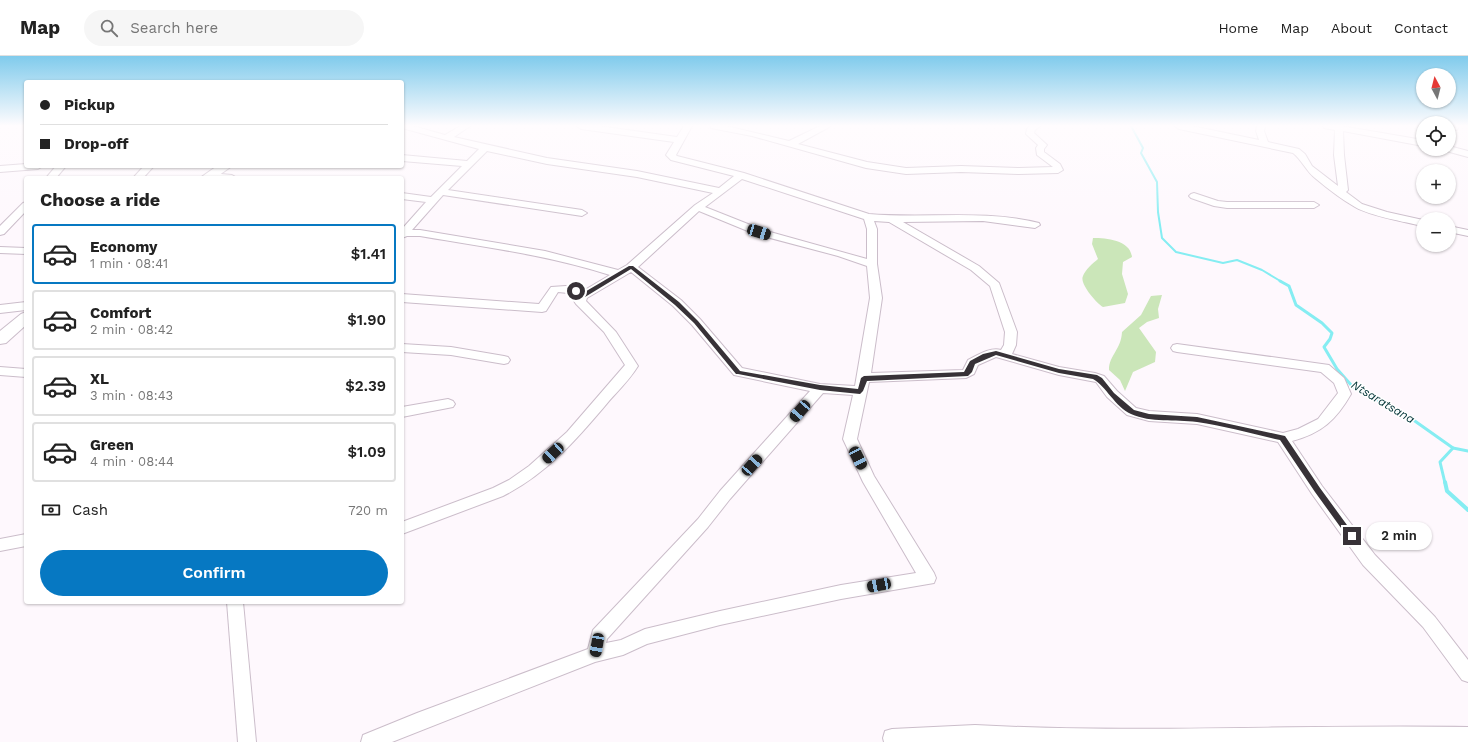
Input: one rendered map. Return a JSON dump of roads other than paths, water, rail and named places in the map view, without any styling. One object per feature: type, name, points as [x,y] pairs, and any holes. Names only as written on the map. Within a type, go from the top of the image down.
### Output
[{"type":"main road","points":[[210,176],[223,168]]},
{"type":"main road","points":[[0,339],[24,319]]},
{"type":"street","points":[[404,158],[470,164]]},
{"type":"street","points":[[404,233],[433,200],[443,192],[476,158]]},
{"type":"street","points":[[534,158],[637,174],[720,191]]},
{"type":"street","points":[[674,158],[741,175],[868,217],[891,219],[983,218],[1034,225]]},
{"type":"street","points":[[841,158],[866,165],[906,170],[1058,170],[1057,166],[1047,158]]},
{"type":"street","points":[[1302,158],[1308,167],[1359,206],[1384,214],[1416,221]]},
{"type":"street","points":[[1339,158],[1343,190],[1340,192]]},
{"type":"street","points":[[0,169],[24,167]]},
{"type":"street","points":[[53,176],[59,168]]},
{"type":"street","points":[[140,176],[147,168]]},
{"type":"street","points":[[404,527],[498,492],[514,484],[534,470],[572,436],[632,366],[624,351],[603,324],[586,310],[580,301],[583,296],[631,267],[698,207],[741,175]]},
{"type":"street","points":[[443,192],[582,213]]},
{"type":"street","points":[[404,196],[433,200]]},
{"type":"street","points":[[1194,196],[1213,203],[1227,205],[1314,204]]},
{"type":"street","points":[[0,232],[24,207]]},
{"type":"street","points":[[698,207],[759,232],[842,254],[872,264]]},
{"type":"street","points":[[370,742],[393,737],[595,654],[623,647],[645,637],[720,618],[864,587],[928,578],[868,478],[850,439],[854,412],[862,385],[876,298],[872,264],[872,229],[868,217]]},
{"type":"street","points":[[891,219],[970,264],[989,278],[995,285],[1011,332],[1010,345],[1006,354]]},
{"type":"street","points":[[1456,230],[1468,233]]},
{"type":"street","points":[[404,234],[420,233],[531,250],[580,262],[618,274]]},
{"type":"street","points":[[0,250],[24,251]]},
{"type":"street","points":[[631,267],[677,303],[696,322],[738,372],[820,388],[966,374],[970,370],[972,363],[996,353],[1006,354],[1026,362],[1059,371],[1100,379],[1112,394],[1132,412],[1149,416],[1197,420],[1282,438],[1302,433],[1323,422],[1345,394],[1340,381],[1325,368],[1177,348]]},
{"type":"street","points":[[404,298],[542,308],[555,289],[572,290],[583,296]]},
{"type":"street","points":[[0,309],[24,306]]},
{"type":"street","points":[[404,348],[432,349],[504,360]]},
{"type":"street","points":[[0,371],[24,373]]},
{"type":"street","points":[[595,654],[599,635],[703,523],[820,388]]},
{"type":"street","points":[[404,412],[448,404]]},
{"type":"street","points":[[1282,438],[1317,490],[1369,560],[1429,622],[1468,674]]},
{"type":"street","points":[[0,545],[24,540]]},
{"type":"street","points":[[235,604],[246,742]]},
{"type":"street","points":[[892,738],[975,734],[1027,737],[1154,740],[1418,735],[1468,736]]},
{"type":"waterway","name":"Ntsaratsana","points":[[1144,158],[1157,182],[1158,212],[1162,238],[1176,252],[1223,263],[1237,260],[1262,270],[1282,282]]},
{"type":"waterway","name":"Ntsaratsana","points":[[1280,281],[1289,286],[1296,305],[1322,323],[1332,333],[1330,339],[1324,347],[1337,369],[1352,386],[1412,419],[1453,448]]},
{"type":"waterway","name":"Ntsaratsana","points":[[1445,483],[1440,462],[1453,448]]},
{"type":"waterway","points":[[1453,448],[1468,451]]},
{"type":"waterway","name":"Ntsaratsana","points":[[1445,482],[1447,491],[1468,510]]}]
